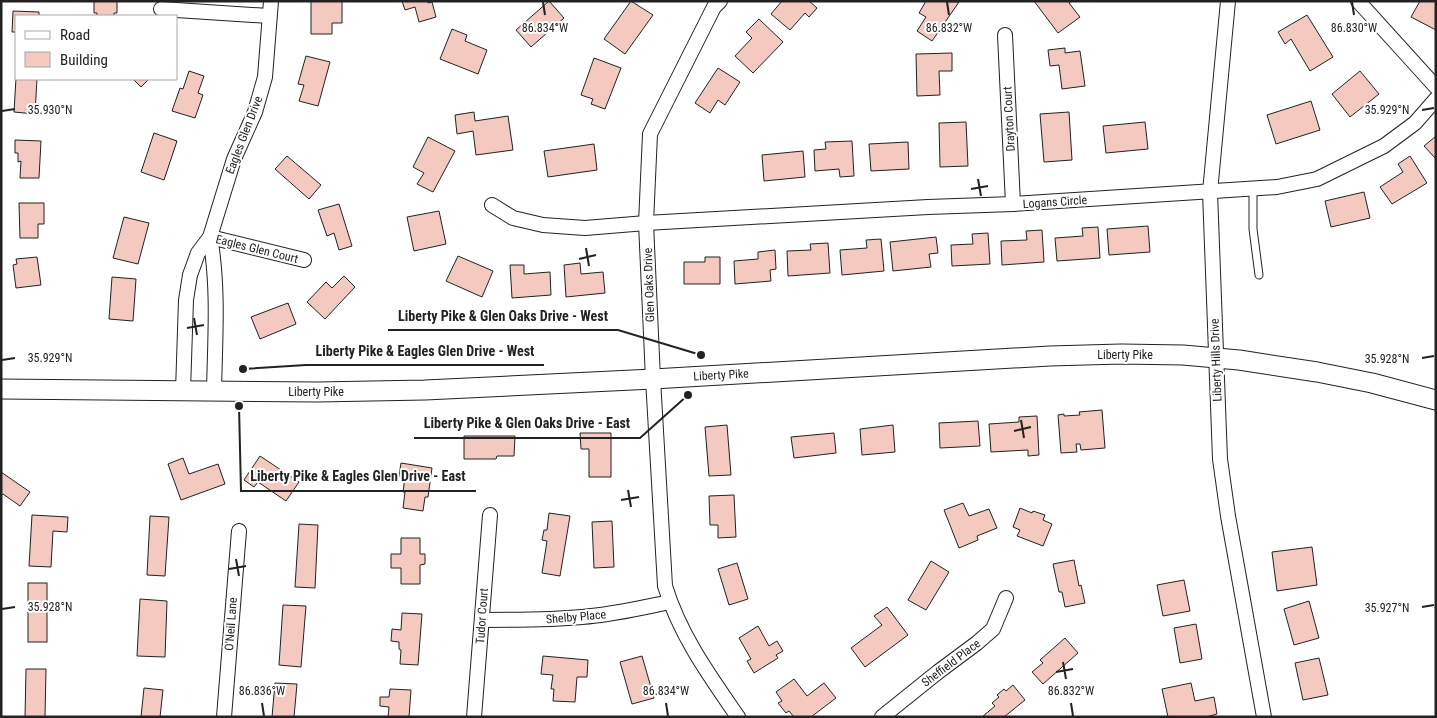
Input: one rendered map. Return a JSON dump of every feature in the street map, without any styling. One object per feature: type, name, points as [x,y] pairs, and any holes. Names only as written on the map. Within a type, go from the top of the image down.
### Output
[{"type":"street","name":"Eagles Glen Drive","points":[[183,391],[186,300],[190,275],[198,253],[210,237],[234,159],[255,112],[265,77],[271,1]]},
{"type":"street","name":"Liberty Hills Drive","points":[[1228,1],[1210,192],[1220,459],[1228,516],[1264,717]]},
{"type":"street","points":[[1358,1],[1436,87]]},
{"type":"street","name":"Glen Oaks Drive","points":[[714,3],[650,134],[646,222],[665,586],[684,634],[699,661],[738,717]]},
{"type":"street","points":[[161,9],[270,16]]},
{"type":"street","name":"Drayton Court","points":[[1005,35],[1013,204]]},
{"type":"street","name":"Logans Circle","points":[[492,205],[514,218],[543,225],[585,228],[646,222],[1013,204],[1277,187],[1317,179],[1384,146],[1415,123],[1436,99]]},
{"type":"street","name":"Eagles Glen Drive","points":[[210,237],[216,305],[214,391]]},
{"type":"street","name":"Eagles Glen Court","points":[[210,237],[304,260]]},
{"type":"street","name":"Liberty Pike","points":[[1,390],[318,392],[425,390],[1121,354],[1183,355],[1217,358],[1317,372],[1372,383],[1436,400]]},
{"type":"street","name":"Tudor Court","points":[[474,717],[490,515]]},
{"type":"street","name":"O'Neil Lane","points":[[224,717],[239,531]]},
{"type":"street","name":"Sheffield Place","points":[[882,717],[993,629],[1006,598]]},
{"type":"street","name":"Shelby Place","points":[[482,620],[541,620],[584,617],[624,612],[670,602]]},
{"type":"lane","points":[[1253,189],[1252,229],[1259,275]]},
{"type":"building","points":[[94,1],[117,1],[117,13],[114,13],[114,15],[97,15],[97,13],[94,13]]},
{"type":"building","points":[[311,1],[342,1],[342,23],[332,23],[332,34],[311,34]]},
{"type":"building","points":[[402,1],[432,2],[436,17],[419,22],[415,7],[405,10]]},
{"type":"building","points":[[549,1],[564,18],[531,47],[516,30]]},
{"type":"building","points":[[631,1],[653,15],[625,54],[604,39]]},
{"type":"building","points":[[782,1],[809,1],[817,8],[809,17],[805,13],[790,30],[771,14]]},
{"type":"building","points":[[926,1],[959,2],[932,41],[917,31],[926,17],[919,13]]},
{"type":"building","points":[[1034,1],[1072,1],[1069,3],[1080,17],[1058,33]]},
{"type":"building","points":[[1420,1],[1436,1],[1436,30],[1411,17]]},
{"type":"building","points":[[13,11],[39,12],[39,15],[15,15],[15,32],[12,32]]},
{"type":"building","points":[[1307,15],[1333,57],[1310,71],[1291,39],[1285,44],[1278,32]]},
{"type":"building","points":[[759,19],[783,42],[753,73],[735,56],[752,38],[746,32]]},
{"type":"building","points":[[452,29],[467,35],[465,41],[487,50],[478,74],[440,59]]},
{"type":"building","points":[[1065,48],[1065,53],[1080,51],[1085,86],[1062,89],[1059,65],[1050,66],[1048,50]]},
{"type":"building","points":[[952,53],[952,71],[939,71],[940,95],[917,96],[916,54]]},
{"type":"building","points":[[306,56],[330,62],[318,106],[299,101],[304,85],[298,84]]},
{"type":"building","points":[[594,58],[621,68],[605,109],[591,104],[593,99],[581,95]]},
{"type":"building","points":[[718,68],[740,82],[725,105],[718,100],[710,113],[695,103]]},
{"type":"building","points":[[189,71],[204,76],[198,93],[203,95],[195,118],[172,111],[180,88],[183,89]]},
{"type":"building","points":[[1360,71],[1379,94],[1350,117],[1332,94]]},
{"type":"building","points":[[16,80],[37,80],[35,114],[14,112]]},
{"type":"building","points":[[134,80],[148,80],[141,87]]},
{"type":"building","points":[[1311,101],[1320,130],[1276,144],[1267,115]]},
{"type":"building","points":[[474,112],[475,121],[508,116],[513,150],[476,155],[473,131],[457,134],[455,115]]},
{"type":"building","points":[[1069,112],[1072,160],[1044,162],[1040,114]]},
{"type":"building","points":[[966,122],[968,166],[940,167],[939,123]]},
{"type":"building","points":[[1145,122],[1148,149],[1106,153],[1103,126]]},
{"type":"building","points":[[154,133],[177,141],[164,180],[141,172]]},
{"type":"building","points":[[1436,136],[1436,159],[1424,146]]},
{"type":"building","points":[[428,137],[455,151],[433,192],[417,184],[424,173],[413,167]]},
{"type":"building","points":[[15,140],[41,141],[39,178],[20,178],[21,161],[18,162],[18,153],[15,153]]},
{"type":"building","points":[[852,141],[854,176],[840,177],[839,169],[815,171],[814,150],[826,149],[825,142]]},
{"type":"building","points":[[908,142],[909,169],[871,171],[869,144]]},
{"type":"building","points":[[594,144],[597,170],[548,177],[544,151]]},
{"type":"building","points":[[803,151],[805,177],[764,181],[762,155]]},
{"type":"building","points":[[287,156],[321,185],[309,199],[275,169]]},
{"type":"building","points":[[1410,156],[1427,183],[1392,204],[1380,187],[1403,172],[1398,164]]},
{"type":"building","points":[[1364,192],[1370,218],[1331,227],[1325,201]]},
{"type":"building","points":[[19,203],[44,203],[44,224],[38,224],[38,238],[20,238]]},
{"type":"building","points":[[339,204],[352,246],[339,250],[334,233],[327,236],[318,210]]},
{"type":"building","points":[[439,211],[446,244],[414,251],[407,217]]},
{"type":"building","points":[[124,217],[149,223],[138,264],[113,258]]},
{"type":"building","points":[[1148,226],[1150,252],[1109,255],[1107,229]]},
{"type":"building","points":[[1098,227],[1100,258],[1057,261],[1055,238],[1083,236],[1082,228]]},
{"type":"building","points":[[1042,230],[1044,262],[1002,265],[1001,241],[1027,240],[1026,231]]},
{"type":"building","points":[[988,233],[990,264],[952,266],[951,245],[973,244],[972,234]]},
{"type":"building","points":[[936,237],[938,253],[929,254],[931,267],[893,271],[890,242]]},
{"type":"building","points":[[881,239],[884,271],[842,275],[840,250],[867,248],[866,240]]},
{"type":"building","points":[[828,243],[830,273],[788,276],[787,251],[811,250],[810,244]]},
{"type":"building","points":[[775,250],[776,269],[770,270],[771,281],[735,284],[734,261],[758,259],[758,252]]},
{"type":"building","points":[[458,256],[493,271],[482,297],[446,281]]},
{"type":"building","points":[[37,257],[41,285],[16,288],[13,265],[17,264],[16,259]]},
{"type":"building","points":[[705,257],[720,257],[720,284],[684,284],[684,262],[705,262]]},
{"type":"building","points":[[580,263],[581,274],[603,272],[605,293],[566,297],[564,265]]},
{"type":"building","points":[[510,265],[524,265],[524,274],[550,272],[551,295],[512,298]]},
{"type":"building","points":[[344,276],[355,287],[325,319],[307,302],[326,282],[332,288]]},
{"type":"building","points":[[112,277],[136,279],[133,321],[109,319]]},
{"type":"building","points":[[288,303],[296,324],[260,339],[251,317]]},
{"type":"building","points":[[1102,410],[1105,448],[1081,450],[1080,444],[1076,444],[1077,452],[1061,453],[1058,415],[1080,415],[1079,412]]},
{"type":"building","points":[[1037,416],[1039,455],[1028,456],[1028,450],[991,452],[989,424],[1019,422],[1019,417]]},
{"type":"building","points":[[978,421],[980,446],[940,448],[939,423]]},
{"type":"building","points":[[727,425],[731,475],[709,476],[705,427]]},
{"type":"building","points":[[893,425],[895,452],[862,455],[860,429]]},
{"type":"building","points":[[580,433],[611,433],[611,477],[589,477],[589,449],[581,449]]},
{"type":"building","points":[[834,433],[836,453],[794,458],[791,437]]},
{"type":"building","points":[[464,436],[515,436],[514,456],[497,456],[496,459],[464,459]]},
{"type":"building","points":[[260,456],[299,482],[286,501],[258,482],[254,487],[244,480]]},
{"type":"building","points":[[183,458],[189,474],[218,464],[225,484],[181,500],[168,464]]},
{"type":"building","points":[[401,463],[432,468],[428,497],[425,497],[423,511],[403,508],[405,477],[399,476]]},
{"type":"building","points":[[1,472],[30,492],[20,506],[3,494],[1,496]]},
{"type":"building","points":[[734,495],[736,537],[718,538],[718,525],[710,525],[709,496]]},
{"type":"building","points":[[963,503],[969,516],[989,509],[997,528],[977,536],[978,540],[959,548],[944,510]]},
{"type":"building","points":[[1020,508],[1032,513],[1033,511],[1045,515],[1043,520],[1052,524],[1043,546],[1017,536],[1020,530],[1013,527]]},
{"type":"building","points":[[549,513],[570,516],[560,576],[542,573],[547,541],[542,540],[544,530],[547,530]]},
{"type":"building","points":[[32,515],[68,517],[67,532],[53,531],[51,567],[29,566]]},
{"type":"building","points":[[150,516],[169,517],[165,576],[147,575]]},
{"type":"building","points":[[612,521],[614,567],[594,568],[592,522]]},
{"type":"building","points":[[299,524],[318,525],[315,588],[295,587]]},
{"type":"building","points":[[401,538],[420,538],[420,554],[425,554],[425,564],[420,565],[420,584],[401,584],[401,568],[391,568],[391,554],[401,554]]},
{"type":"building","points":[[1312,547],[1317,585],[1277,591],[1272,552]]},
{"type":"building","points":[[1074,560],[1079,586],[1081,585],[1085,603],[1065,607],[1062,592],[1059,592],[1053,564]]},
{"type":"building","points":[[931,561],[949,572],[926,610],[908,600]]},
{"type":"building","points":[[737,563],[748,599],[729,605],[718,569]]},
{"type":"building","points":[[1184,580],[1190,611],[1163,616],[1157,585]]},
{"type":"building","points":[[28,583],[47,583],[47,642],[28,642]]},
{"type":"building","points":[[140,599],[167,601],[165,657],[137,656]]},
{"type":"building","points":[[1309,601],[1319,638],[1294,645],[1284,609]]},
{"type":"building","points":[[283,605],[306,606],[301,667],[279,665]]},
{"type":"building","points":[[887,607],[908,635],[865,667],[851,648],[882,625],[874,616]]},
{"type":"building","points":[[402,613],[422,614],[418,665],[400,664],[401,650],[399,649],[399,642],[391,641],[392,629],[401,630]]},
{"type":"building","points":[[1196,624],[1202,659],[1180,663],[1174,628]]},
{"type":"building","points":[[758,626],[769,646],[777,641],[783,651],[776,655],[778,658],[754,673],[747,661],[751,659],[739,638]]},
{"type":"building","points":[[1065,638],[1078,653],[1043,684],[1032,672],[1043,663],[1040,660]]},
{"type":"building","points":[[543,656],[588,660],[587,677],[577,677],[575,702],[553,701],[554,689],[551,689],[553,675],[541,674]]},
{"type":"building","points":[[642,656],[654,698],[632,704],[620,662]]},
{"type":"building","points":[[1319,658],[1328,695],[1303,700],[1295,663]]},
{"type":"building","points":[[26,669],[46,669],[45,717],[25,717]]},
{"type":"building","points":[[794,679],[807,696],[824,683],[836,698],[811,717],[794,717],[789,711],[786,713],[778,703],[782,701],[776,692]]},
{"type":"building","points":[[275,683],[297,684],[294,717],[272,717]]},
{"type":"building","points":[[1191,683],[1195,701],[1214,697],[1217,714],[1206,717],[1168,717],[1162,689]]},
{"type":"building","points":[[1013,685],[1025,700],[1004,717],[982,717],[995,706],[992,703],[999,697],[997,695]]},
{"type":"building","points":[[144,688],[163,690],[160,717],[141,717]]},
{"type":"building","points":[[390,689],[411,690],[409,717],[388,717],[389,707],[380,706],[380,697],[389,697]]},
{"type":"place","name":"Liberty Pike & Glen Oaks Drive - West","points":[[701,355]]},
{"type":"place","name":"Liberty Pike & Eagles Glen Drive - West","points":[[243,369]]},
{"type":"place","name":"Liberty Pike & Glen Oaks Drive - East","points":[[688,395]]},
{"type":"place","name":"Liberty Pike & Eagles Glen Drive - East","points":[[239,406]]}]
